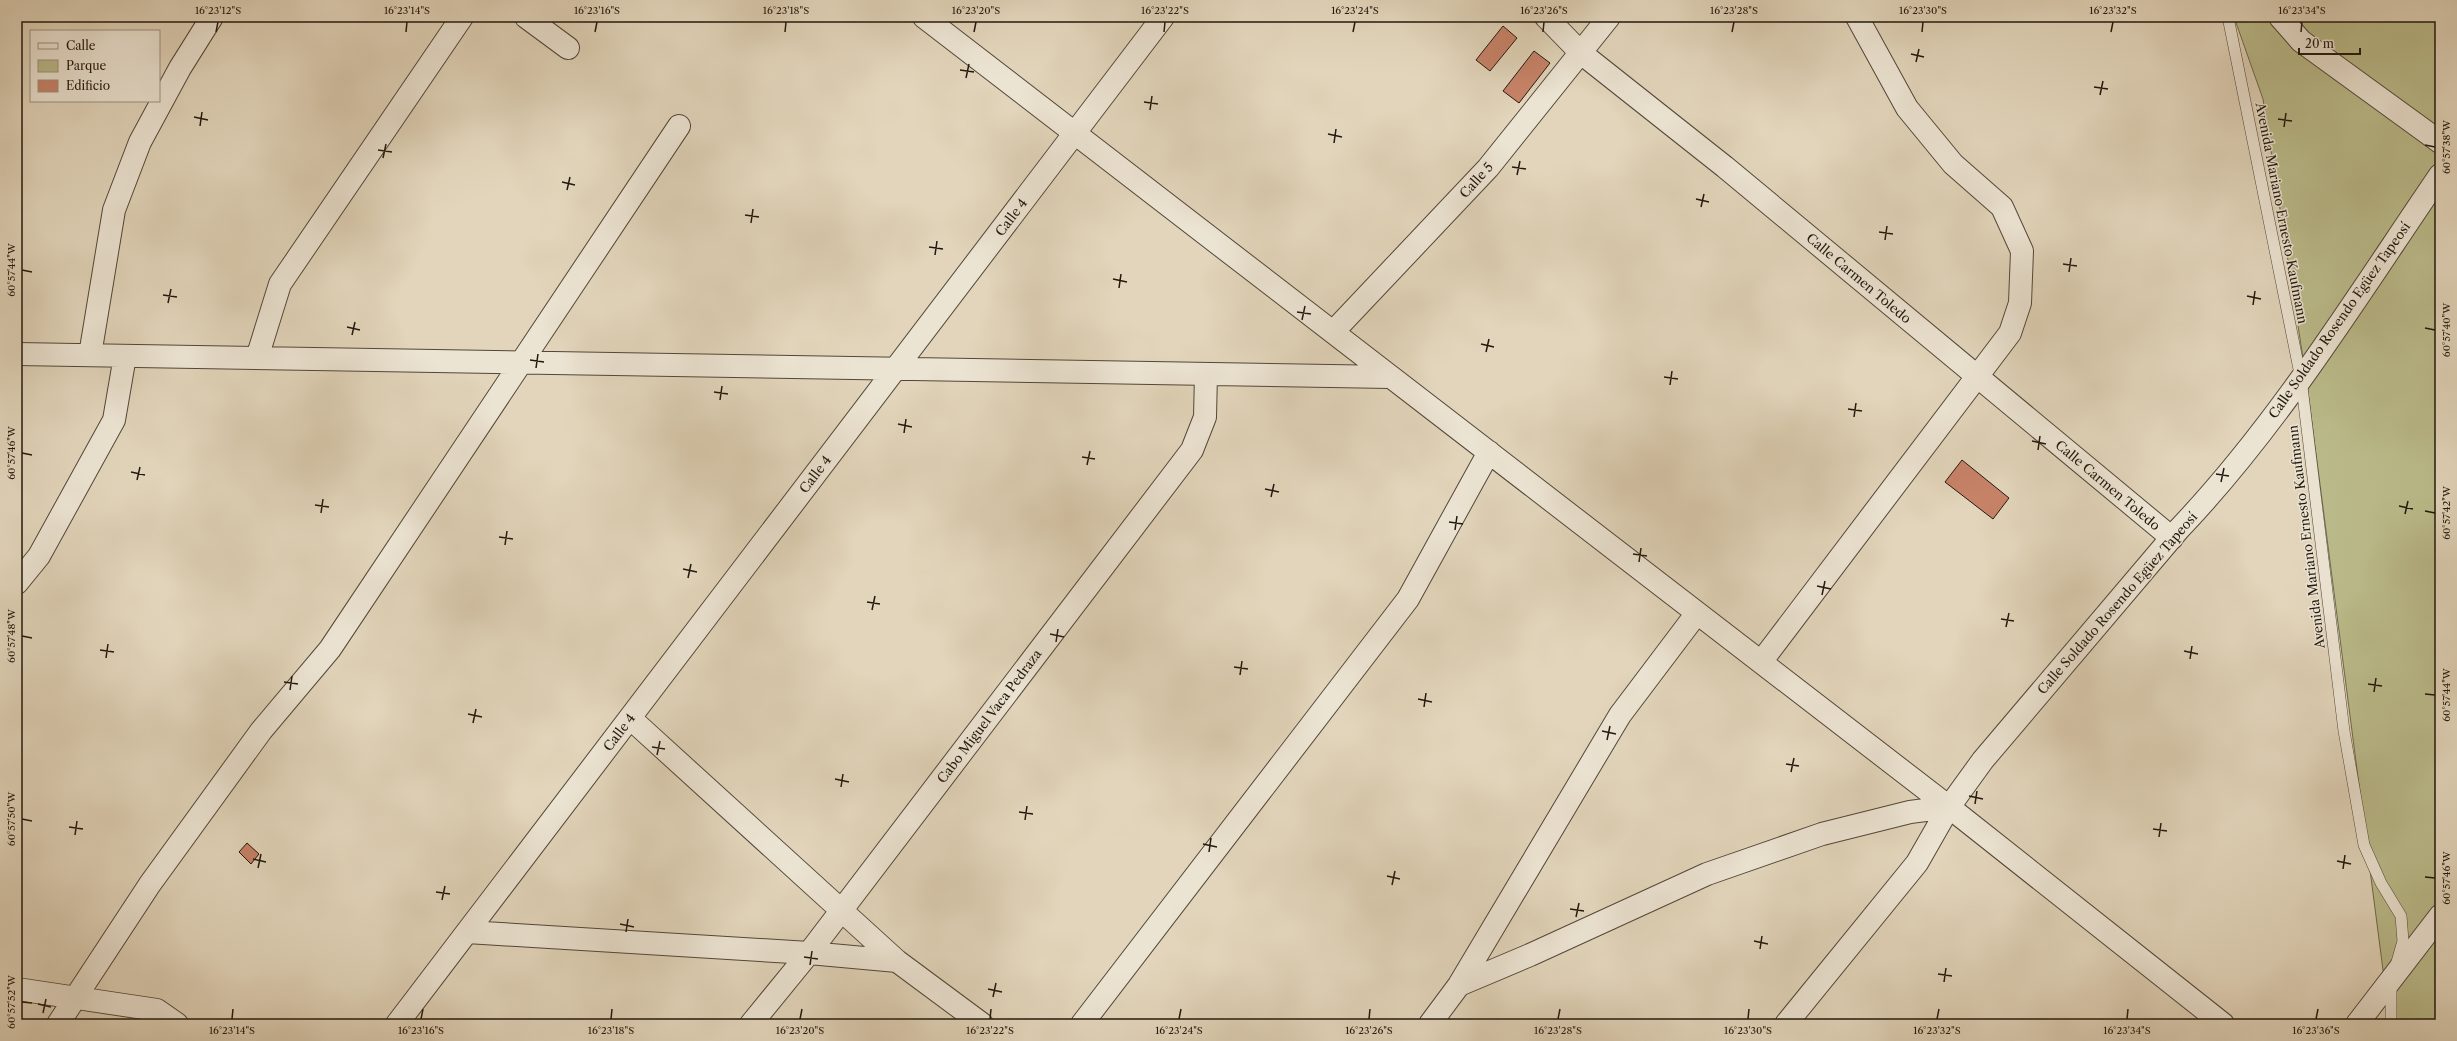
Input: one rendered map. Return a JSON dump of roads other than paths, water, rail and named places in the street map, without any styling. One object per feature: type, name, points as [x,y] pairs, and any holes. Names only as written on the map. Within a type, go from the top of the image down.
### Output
[{"type":"street","points":[[90,355],[114,210],[140,142],[180,68],[212,17]]},
{"type":"street","points":[[257,358],[280,284],[462,17]]},
{"type":"street","points":[[526,17],[568,48]]},
{"type":"street","points":[[924,17],[1949,807],[2222,1024]]},
{"type":"street","name":"Calle 4","points":[[397,1024],[1163,17]]},
{"type":"street","name":"Calle Carmen Toledo","points":[[1546,17],[1581,53],[1726,167],[2172,538]]},
{"type":"street","name":"Calle 5","points":[[1333,332],[1488,168],[1581,53],[1608,17]]},
{"type":"street","points":[[1761,662],[2010,333],[2020,303],[2022,251],[2002,206],[1953,164],[1907,108],[1857,17]]},
{"type":"street","points":[[2280,17],[2301,41],[2440,142]]},
{"type":"street","points":[[58,1024],[150,884],[257,737],[330,649],[520,362],[679,126]]},
{"type":"street","name":"Calle Soldado Rosendo Egüez Tapeosí","points":[[1786,1024],[1917,863],[1949,807],[1983,760],[2206,500],[2301,379],[2440,175]]},
{"type":"street","points":[[17,354],[1390,377]]},
{"type":"street","points":[[17,583],[39,556],[114,420],[125,356]]},
{"type":"street","name":"Cabo Miguel Vaca Pedraza","points":[[751,1024],[809,953],[1192,450],[1205,417],[1206,374]]},
{"type":"street","points":[[1082,1024],[1408,599],[1488,452]]},
{"type":"street","points":[[1430,1024],[1459,985],[1620,715],[1697,613]]},
{"type":"street","points":[[630,718],[897,961],[982,1024]]},
{"type":"street","points":[[1459,985],[1530,955],[1707,874],[1822,834],[1910,812],[1949,807]]},
{"type":"street","points":[[2357,1024],[2440,916]]},
{"type":"street","points":[[467,932],[809,953],[897,961]]},
{"type":"street","points":[[17,989],[157,1010],[177,1024]]},
{"type":"lane","name":"Avenida Mariano Ernesto Kaufmann","points":[[2228,17],[2301,379],[2344,731],[2364,845],[2381,883],[2401,916],[2403,941],[2392,978],[2392,1024]]}]
